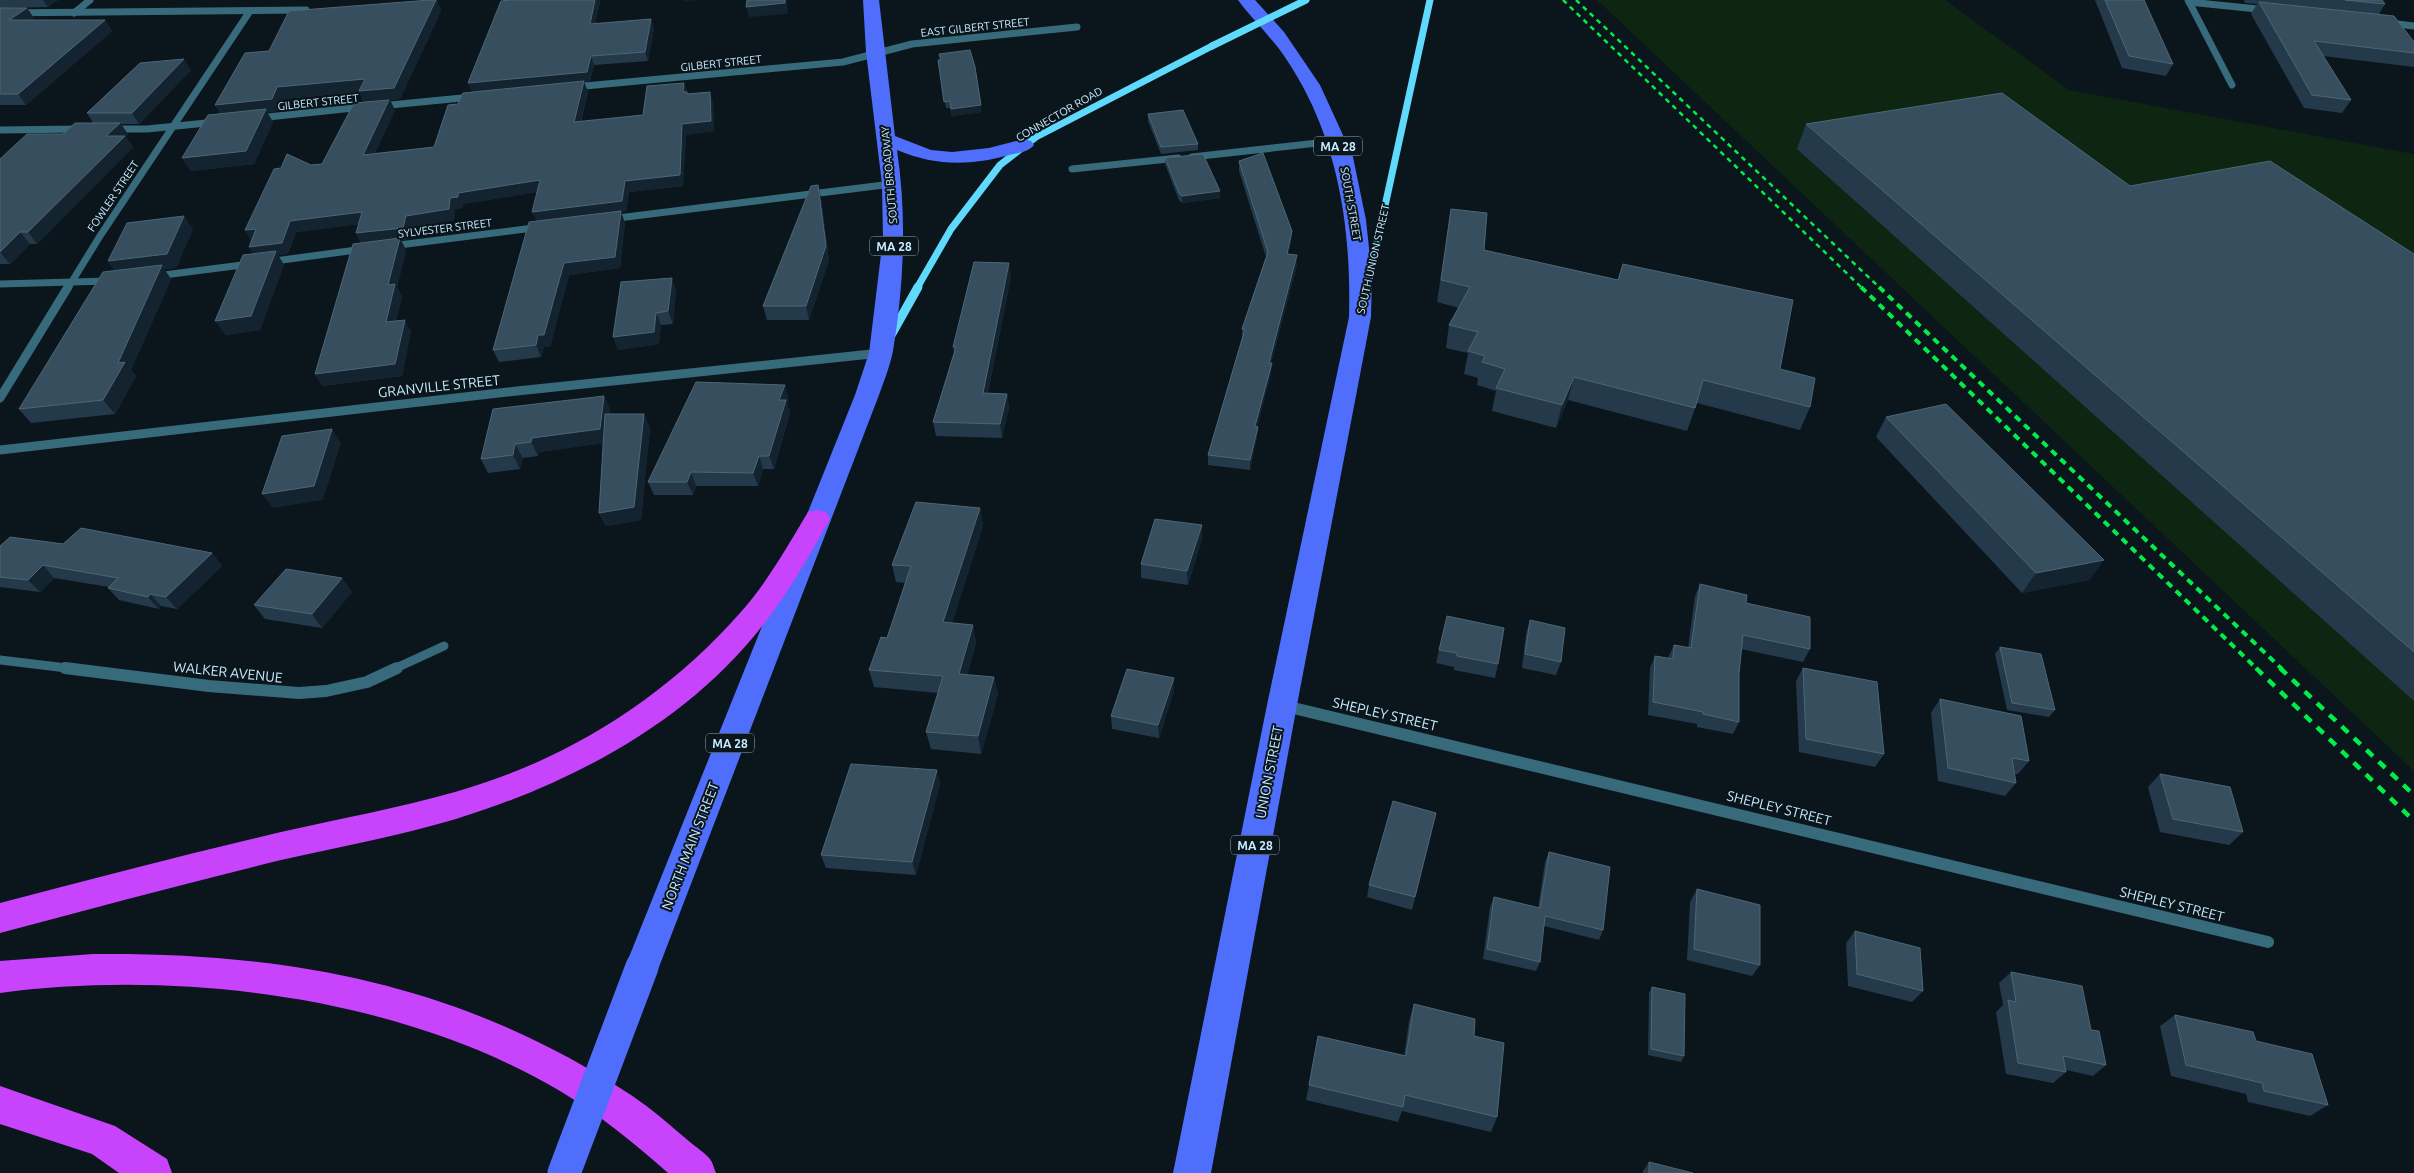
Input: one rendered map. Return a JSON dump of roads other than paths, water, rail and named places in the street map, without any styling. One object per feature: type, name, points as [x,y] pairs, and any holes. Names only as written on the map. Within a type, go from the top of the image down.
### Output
[{"type":"highway","points":[[0,918],[201,865],[457,804],[535,776],[573,759],[645,718],[704,671],[754,616],[782,579],[817,519]]},
{"type":"highway","points":[[0,976],[91,970],[171,969],[247,975],[320,985],[392,1001],[465,1026],[519,1049],[579,1082],[636,1121],[697,1173]]},
{"type":"highway","points":[[0,1105],[102,1139],[145,1165],[153,1173]]},
{"type":"main road","name":"SOUTH BROADWAY","points":[[817,519],[867,395],[881,353],[894,238],[892,184],[875,52],[871,0]]},
{"type":"main road","name":"SOUTH STREET","points":[[1246,0],[1278,36],[1311,86],[1343,157],[1356,220],[1361,276],[1360,316]]},
{"type":"main road","name":"CONNECTOR ROAD","points":[[881,353],[951,229],[1000,165],[1024,145],[1085,110],[1306,0]]},
{"type":"main road","name":"SOUTH UNION STREET","points":[[1319,518],[1360,316],[1422,44],[1430,0]]},
{"type":"main road","points":[[887,139],[927,155],[947,158],[992,154],[1024,145]]},
{"type":"main road","name":"UNION STREET","points":[[1192,1173],[1319,518]]},
{"type":"main road","name":"NORTH MAIN STREET","points":[[564,1173],[642,967],[817,519]]},
{"type":"street","points":[[74,13],[90,0]]},
{"type":"street","points":[[2188,1],[2277,11]]},
{"type":"street","points":[[2188,1],[2232,85]]},
{"type":"street","points":[[0,13],[315,10]]},
{"type":"street","name":"FOWLER STREET","points":[[0,398],[100,236],[250,11]]},
{"type":"street","points":[[2385,23],[2414,26]]},
{"type":"street","name":"EAST GILBERT STREET","points":[[875,52],[912,44],[1077,27]]},
{"type":"street","name":"GILBERT STREET","points":[[563,88],[842,62],[875,52]]},
{"type":"street","name":"GILBERT STREET","points":[[246,119],[484,96]]},
{"type":"street","points":[[98,129],[147,129],[226,121]]},
{"type":"street","points":[[0,130],[88,129]]},
{"type":"street","points":[[1072,170],[1336,141]]},
{"type":"street","points":[[597,220],[892,184]]},
{"type":"street","name":"SYLVESTER STREET","points":[[379,248],[547,226]]},
{"type":"street","points":[[151,276],[369,249]]},
{"type":"street","points":[[0,284],[121,280]]},
{"type":"street","name":"GRANVILLE STREET","points":[[0,450],[507,392],[881,353]]},
{"type":"street","name":"WALKER AVENUE","points":[[0,660],[209,686],[299,693],[326,691],[367,682],[444,646]]},
{"type":"street","name":"SHEPLEY STREET","points":[[1282,705],[2268,942]]},
{"type":"railway","points":[[1563,0],[1862,288]]},
{"type":"railway","points":[[1576,0],[1880,288]]},
{"type":"railway","points":[[1861,287],[2257,669]]},
{"type":"railway","points":[[1879,287],[2282,669]]},
{"type":"railway","points":[[2256,668],[2414,821]]},
{"type":"railway","points":[[2280,668],[2414,795]]}]
